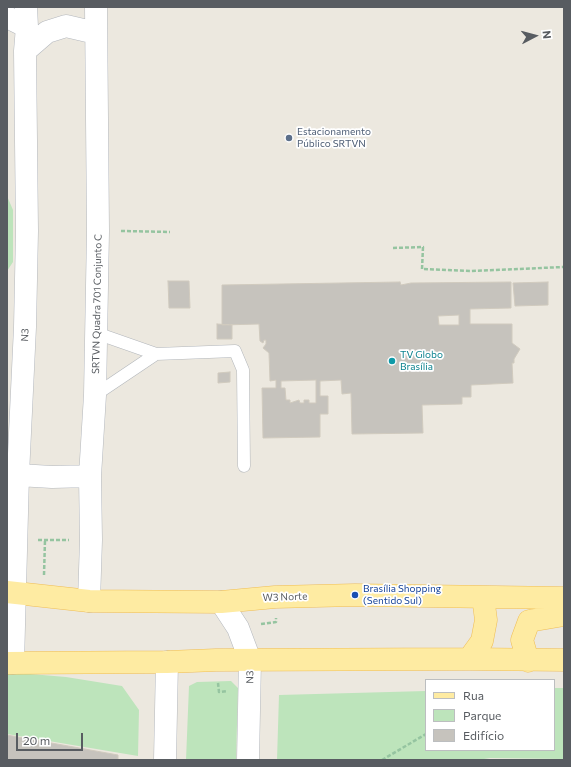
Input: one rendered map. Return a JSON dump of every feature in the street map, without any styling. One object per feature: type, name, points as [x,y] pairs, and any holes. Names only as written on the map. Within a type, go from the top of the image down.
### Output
[{"type":"main road","name":"W3 Norte","points":[[11,592],[89,601],[221,602],[275,597],[356,595],[564,598]]},
{"type":"main road","points":[[469,659],[482,641],[486,620],[483,597]]},
{"type":"main road","points":[[528,661],[522,640],[529,621],[564,614]]},
{"type":"main road","points":[[10,663],[167,662],[216,660],[564,660]]},
{"type":"street","name":"SRTVN Quadra 701 Conjunto C","points":[[89,601],[91,540],[90,476],[95,394],[98,231],[96,7]]},
{"type":"street","points":[[7,17],[27,17]]},
{"type":"street","name":"N3","points":[[10,663],[11,592],[16,538],[25,327],[27,231],[25,51],[27,17]]},
{"type":"street","points":[[25,51],[46,32],[66,26],[96,33]]},
{"type":"street","points":[[18,475],[52,477],[90,476]]},
{"type":"street","name":"N3","points":[[221,602],[238,628],[250,660],[248,760]]},
{"type":"street","points":[[162,758],[167,662]]},
{"type":"lane","points":[[96,333],[156,354],[235,351],[242,370],[244,466]]},
{"type":"lane","points":[[95,394],[156,354]]},
{"type":"path","points":[[98,231],[170,232]]},
{"type":"path","points":[[393,248],[423,247],[422,269],[471,271],[564,267]]},
{"type":"path","points":[[16,538],[45,540],[91,540]]},
{"type":"path","points":[[382,760],[425,735]]},
{"type":"green space","points":[[7,196],[13,210],[13,262],[7,271]]},
{"type":"green space","points":[[7,672],[66,677],[122,686],[139,710],[138,756],[7,734]]},
{"type":"green space","points":[[231,681],[238,688],[236,760],[186,760],[189,686],[197,682]]},
{"type":"green space","points":[[555,688],[564,688],[564,759],[490,758],[478,760],[277,760],[279,695],[425,691],[425,751],[555,751]]},
{"type":"building","points":[[168,281],[189,281],[190,308],[169,308]]},
{"type":"building","name":"TV Globo Brasília","points":[[400,282],[401,285],[411,283],[511,282],[511,308],[470,309],[470,324],[512,324],[512,343],[520,349],[514,359],[514,363],[512,363],[513,383],[471,385],[471,397],[462,397],[462,404],[422,405],[423,433],[352,434],[351,393],[342,394],[341,380],[320,381],[320,396],[328,396],[328,414],[320,414],[320,437],[263,438],[262,388],[276,388],[276,380],[270,381],[269,353],[263,348],[266,344],[266,340],[264,340],[263,343],[260,341],[259,324],[222,325],[222,285]],"holes":[[[459,315],[459,325],[439,325],[438,316]],[[316,380],[316,403],[309,403],[309,400],[304,400],[304,403],[300,403],[299,400],[290,403],[290,400],[286,400],[285,388],[281,388],[281,381]]]},
{"type":"building","points":[[548,282],[548,305],[515,306],[513,283]]},
{"type":"building","points":[[217,324],[232,325],[232,339],[217,339]]},
{"type":"building","points":[[230,372],[230,382],[218,383],[218,373]]},
{"type":"building","points":[[7,735],[118,755],[118,760],[7,760]]},
{"type":"place","name":"Estacionamento Público SRTVN","points":[[289,138]]},
{"type":"place","name":"TV Globo Brasília","points":[[392,361]]},
{"type":"place","name":"Brasília Shopping (Sentido Sul)","points":[[355,595]]}]
